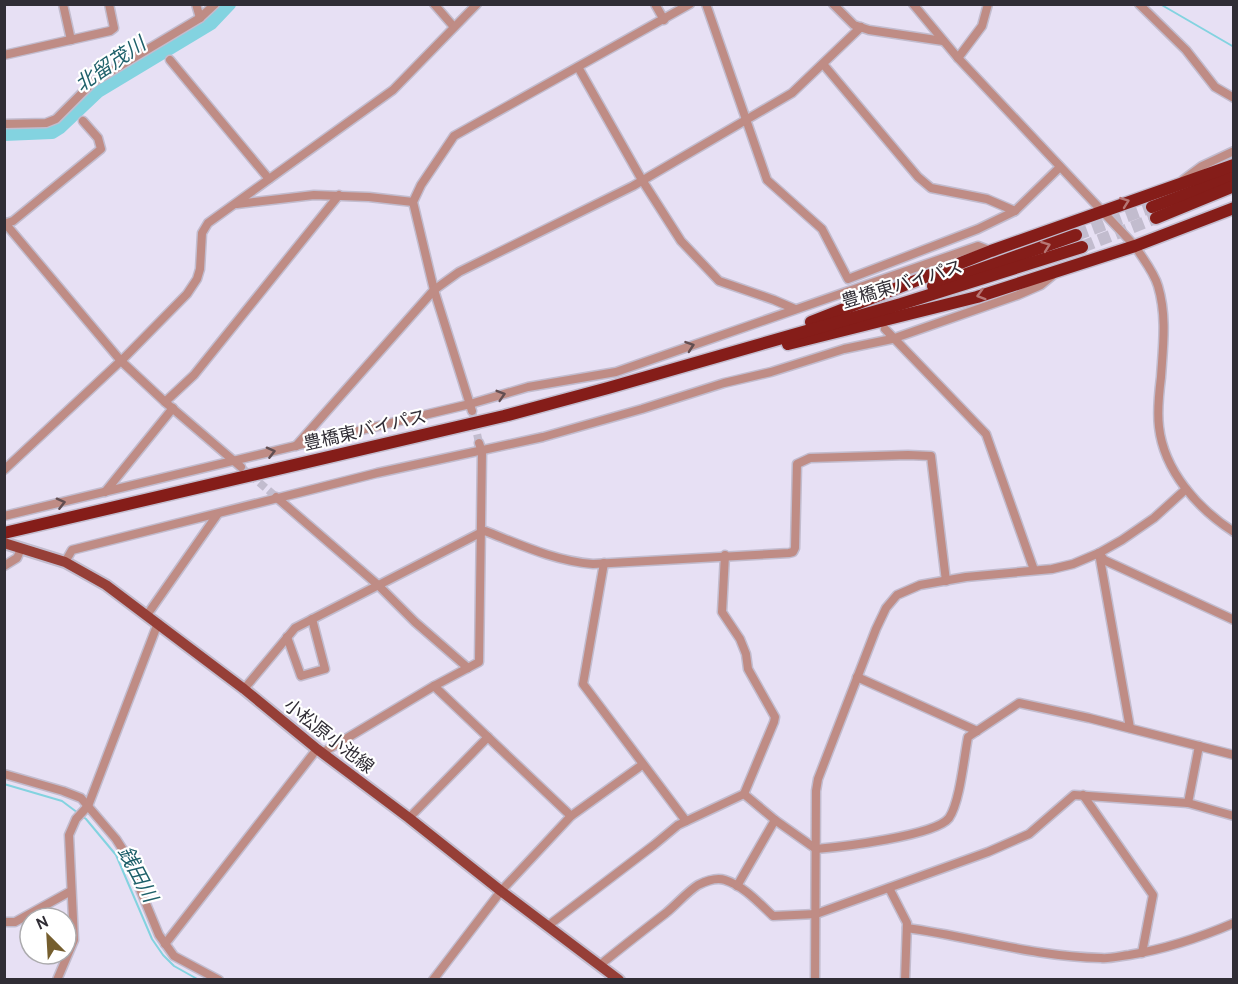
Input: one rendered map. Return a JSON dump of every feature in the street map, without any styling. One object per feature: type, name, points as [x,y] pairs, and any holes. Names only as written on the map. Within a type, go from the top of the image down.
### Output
[{"type":"highway","points":[[796,328],[991,250],[1233,165]]},
{"type":"highway","points":[[1233,176],[1154,212],[1233,186]]},
{"type":"highway","points":[[667,372],[823,336],[976,297],[1135,246],[1233,208]]},
{"type":"highway","name":"豊橋東バイパス","points":[[9,532],[504,416],[667,372],[901,304],[1079,241],[796,328],[732,352]]},
{"type":"main road","name":"小松原小池線","points":[[4,543],[65,562],[106,585],[244,689],[319,751],[501,891],[620,980]]},
{"type":"street","points":[[63,4],[71,40]]},
{"type":"street","points":[[4,55],[114,28],[109,4]]},
{"type":"street","points":[[196,4],[200,18]]},
{"type":"street","points":[[4,123],[46,123],[56,119],[93,82],[200,18],[215,4]]},
{"type":"street","points":[[434,4],[454,27]]},
{"type":"street","points":[[4,470],[121,361],[187,294],[197,279],[200,269],[202,233],[214,217],[393,90],[477,4]]},
{"type":"street","points":[[655,4],[663,20]]},
{"type":"street","points":[[471,408],[434,290],[412,202],[421,185],[454,136],[690,4]]},
{"type":"street","points":[[706,4],[767,180],[822,229],[848,279],[978,229],[1015,211],[1060,167]]},
{"type":"street","points":[[833,4],[854,25],[943,41]]},
{"type":"street","points":[[913,4],[958,58],[1135,246],[1157,283],[1161,299],[1164,332],[1159,427],[1172,466],[1198,504],[1233,532]]},
{"type":"street","points":[[958,58],[982,26],[988,4]]},
{"type":"street","points":[[1140,4],[1186,50],[1215,87],[1233,96]]},
{"type":"street","points":[[295,446],[434,290],[459,272],[642,180],[792,93],[861,27]]},
{"type":"street","points":[[170,60],[269,179]]},
{"type":"street","points":[[823,64],[910,168],[931,188],[987,200],[1015,211]]},
{"type":"street","points":[[578,67],[642,180],[681,241],[720,281],[795,309]]},
{"type":"street","points":[[83,121],[98,138],[101,149],[13,221],[5,223],[121,361],[238,464]]},
{"type":"street","points":[[1180,182],[1202,166],[1233,151]]},
{"type":"street","points":[[234,204],[290,197],[339,195],[412,202]]},
{"type":"street","points":[[165,402],[194,375],[339,195]]},
{"type":"street","points":[[4,516],[238,464],[295,446],[471,408],[528,387],[616,372],[795,309],[857,292],[978,246],[991,250]]},
{"type":"street","points":[[65,562],[72,550],[481,447],[543,437],[844,349],[892,339],[1017,295],[1041,285],[1057,272]]},
{"type":"street","points":[[885,329],[892,339],[936,380],[986,434],[1034,570]]},
{"type":"street","points":[[105,492],[173,408]]},
{"type":"street","points":[[165,944],[319,751],[479,662],[481,447]]},
{"type":"street","points":[[244,689],[295,628],[485,531],[571,563],[794,552],[796,465],[810,458],[925,454],[931,456],[946,581]]},
{"type":"street","points":[[815,980],[816,791],[818,779],[886,608],[897,595],[920,585],[1073,564],[1099,553],[1154,518],[1186,489]]},
{"type":"street","points":[[277,497],[378,585],[415,622],[468,668]]},
{"type":"street","points":[[147,615],[217,515]]},
{"type":"street","points":[[4,566],[17,558],[21,549]]},
{"type":"street","points":[[1099,553],[1104,560],[1233,620]]},
{"type":"street","points":[[1099,553],[1131,728]]},
{"type":"street","points":[[549,925],[686,821],[744,794],[775,717],[748,669],[746,654],[740,639],[722,612],[725,555]]},
{"type":"street","points":[[604,563],[583,684],[686,821]]},
{"type":"street","points":[[287,637],[301,676],[325,669],[312,619]]},
{"type":"street","points":[[57,980],[74,940],[69,835],[76,819],[87,807],[158,623]]},
{"type":"street","points":[[857,677],[977,731]]},
{"type":"street","points":[[434,686],[571,816]]},
{"type":"street","points":[[744,794],[775,820],[816,849],[883,841],[939,825],[948,819],[956,802],[968,737],[1019,703],[1131,728],[1233,755]]},
{"type":"street","points":[[409,818],[488,737]]},
{"type":"street","points":[[1188,803],[1199,746]]},
{"type":"street","points":[[433,980],[501,891],[571,816],[642,765]]},
{"type":"street","points":[[4,774],[63,790],[81,798],[125,853],[159,935],[174,956],[219,980]]},
{"type":"street","points":[[600,965],[698,886],[714,878],[724,879],[737,886],[754,897],[773,916],[816,914],[988,852],[1029,834],[1074,795],[1188,803],[1233,816]]},
{"type":"street","points":[[1083,795],[1154,895],[1142,953]]},
{"type":"street","points":[[737,886],[775,820]]},
{"type":"street","points":[[889,888],[907,923],[905,980]]},
{"type":"street","points":[[4,922],[15,922],[71,891]]},
{"type":"street","points":[[907,928],[1052,955],[1100,958],[1142,953],[1190,942],[1233,923]]},
{"type":"waterway","name":"北留茂川","points":[[4,134],[52,132],[98,91],[211,23],[229,4]]},
{"type":"waterway","points":[[1160,4],[1234,47]]},
{"type":"waterway","name":"銭田川","points":[[4,784],[62,801],[86,819],[116,855],[152,939],[163,955],[174,966],[199,980]]},
{"type":"tunnel","points":[[1076,235],[1152,207]]},
{"type":"tunnel","points":[[1082,247],[1156,218]]},
{"type":"tunnel","points":[[472,411],[479,443]]},
{"type":"tunnel","points":[[241,467],[274,495]]}]
